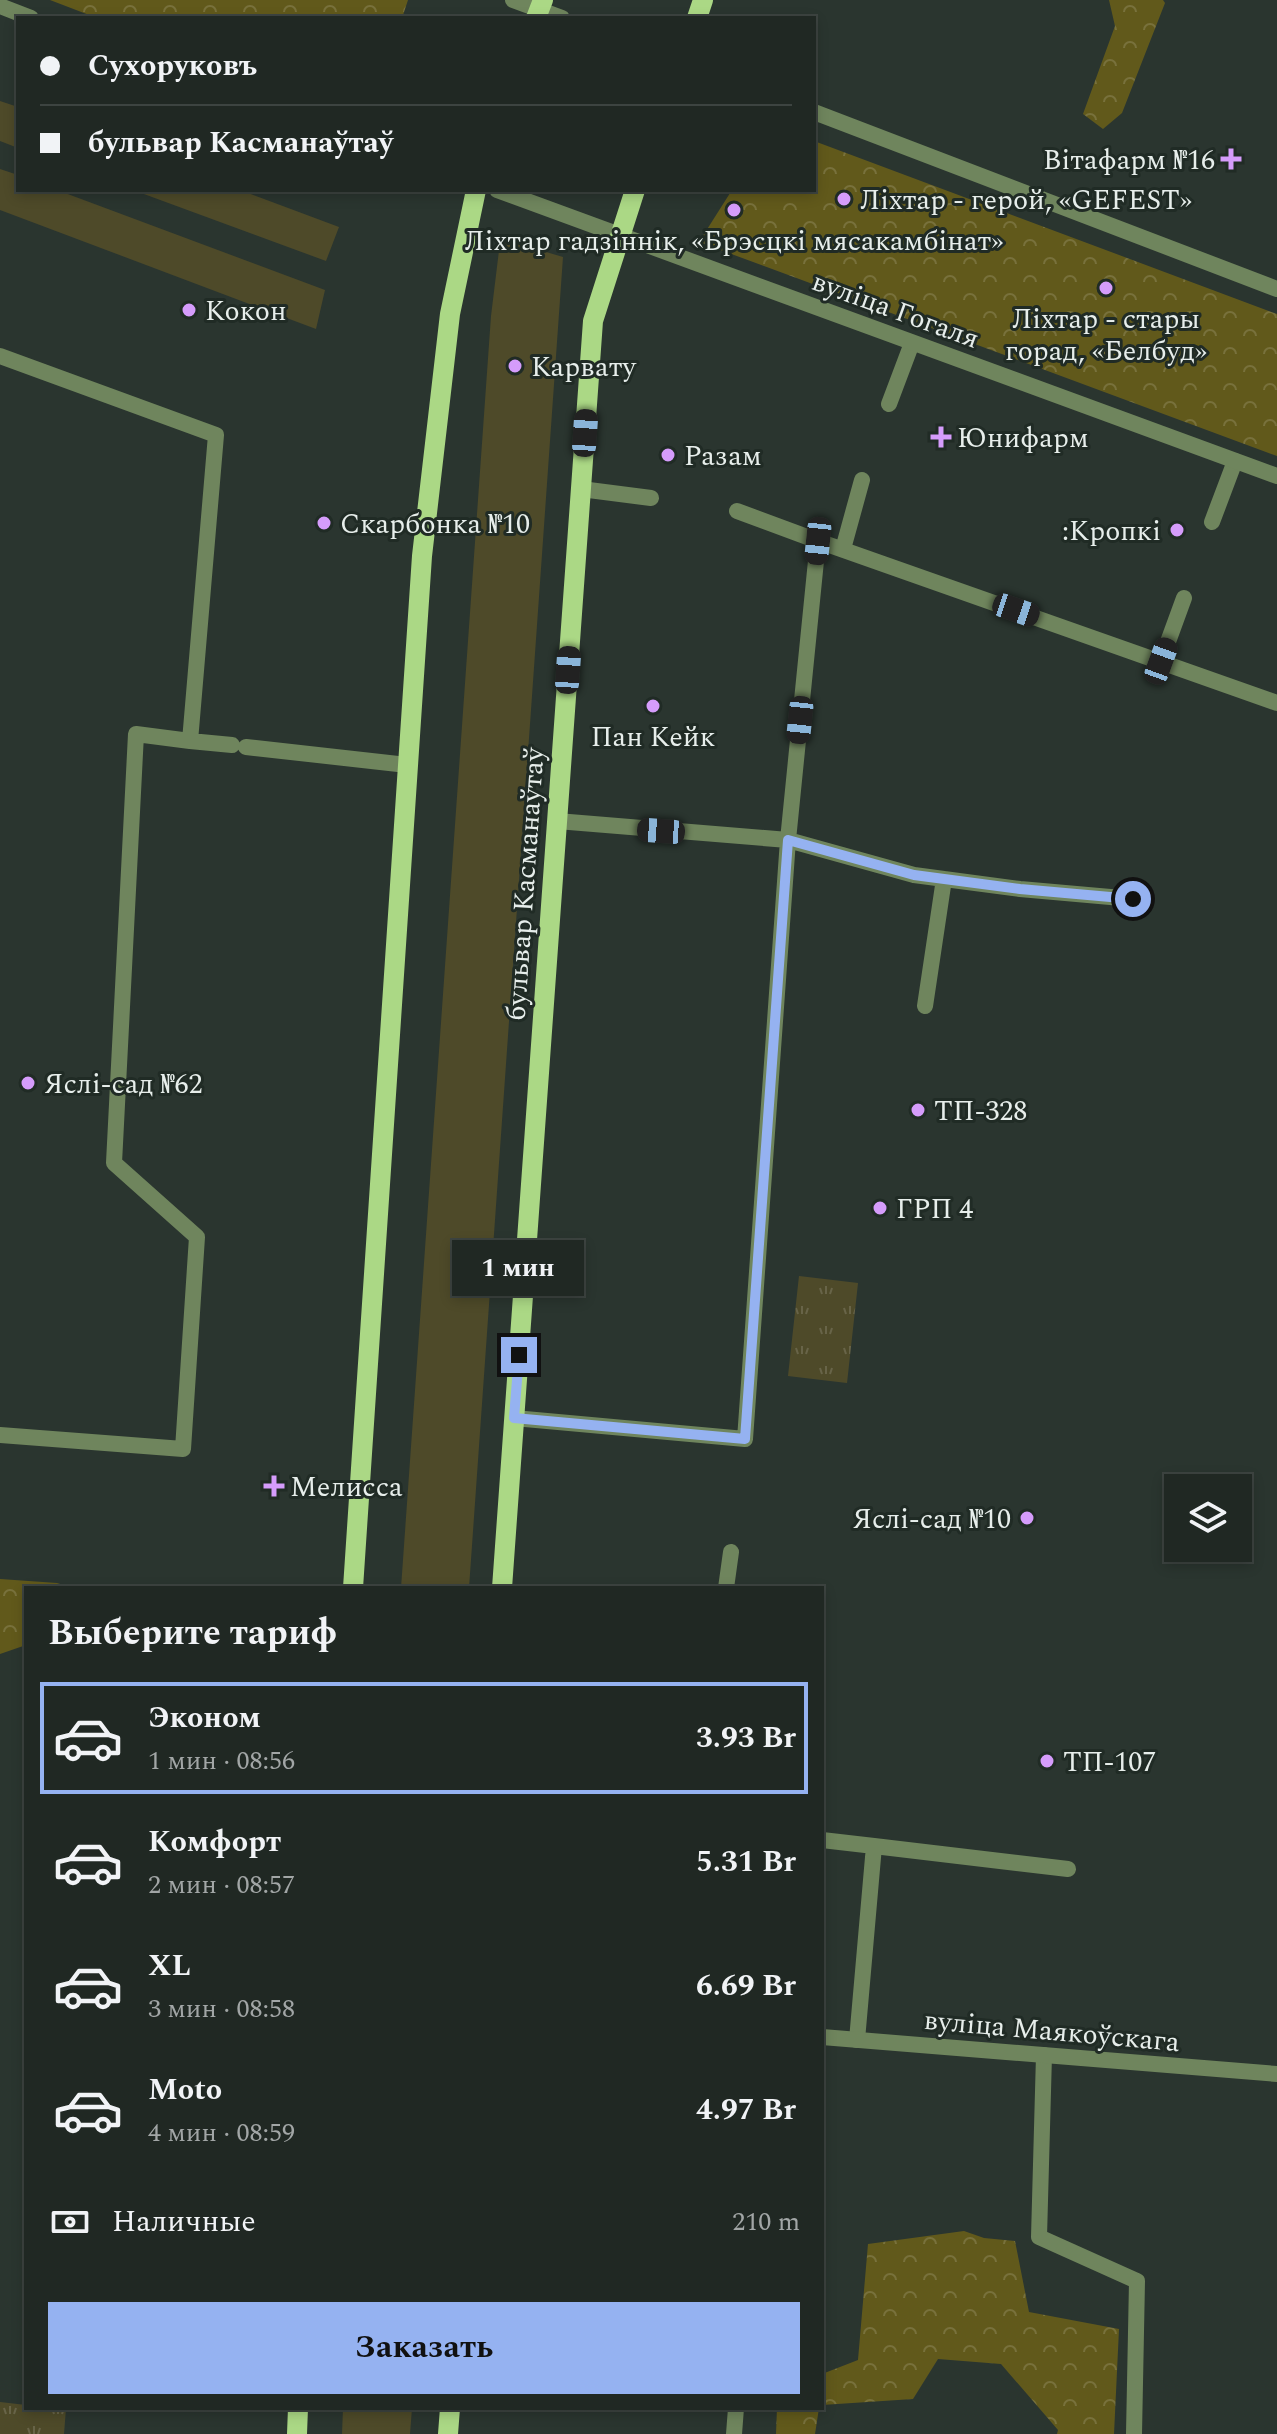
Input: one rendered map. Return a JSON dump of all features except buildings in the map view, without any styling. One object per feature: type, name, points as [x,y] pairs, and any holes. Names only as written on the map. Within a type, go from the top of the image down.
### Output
[{"type":"main road","points":[[353,1586],[422,556],[450,314],[476,192]]},
{"type":"main road","name":"бульвар Касманаўтаў","points":[[502,1586],[593,321],[634,192]]},
{"type":"main road","points":[[297,2434],[298,2410]]},
{"type":"main road","points":[[448,2434],[450,2410]]},
{"type":"street","points":[[513,0],[540,9]]},
{"type":"street","points":[[0,6],[26,16]]},
{"type":"street","points":[[816,113],[1277,289]]},
{"type":"street","name":"вуліца Гогаля","points":[[502,192],[1277,476]]},
{"type":"street","points":[[889,404],[912,343]]},
{"type":"street","points":[[0,356],[216,435],[190,741]]},
{"type":"street","points":[[1212,522],[1235,461]]},
{"type":"street","points":[[843,549],[862,480]]},
{"type":"street","points":[[581,489],[651,498]]},
{"type":"street","points":[[737,511],[1277,703]]},
{"type":"street","points":[[514,1418],[745,1439],[788,840],[818,541]]},
{"type":"street","points":[[1161,661],[1184,598]]},
{"type":"street","points":[[0,1435],[183,1449],[197,1237],[114,1163],[136,734],[407,765]]},
{"type":"street","points":[[557,821],[788,840],[914,875],[1133,899]]},
{"type":"street","points":[[925,1006],[944,879]]},
{"type":"street","points":[[726,1586],[731,1552]]},
{"type":"street","points":[[824,1840],[1068,1869]]},
{"type":"street","points":[[857,2040],[874,1846]]},
{"type":"street","name":"вуліца Маякоўскага","points":[[824,2037],[1277,2074]]},
{"type":"street","points":[[1044,2055],[1039,2237],[1137,2281],[1134,2434]]},
{"type":"street","points":[[734,2434],[736,2410]]},
{"type":"green space","points":[[50,0],[408,0],[403,16],[92,16]]},
{"type":"green space","points":[[1109,0],[1163,0],[1165,3],[1122,113],[1103,129],[1083,114],[1115,26]]},
{"type":"green space","points":[[0,101],[16,106],[16,147],[0,141]]},
{"type":"green space","points":[[816,142],[1277,314],[1277,456],[699,242],[731,192],[816,192]]},
{"type":"green space","points":[[0,169],[16,174],[16,192],[62,192],[325,290],[316,329],[0,210]]},
{"type":"green space","points":[[138,192],[245,192],[339,227],[326,261]]},
{"type":"green space","points":[[501,234],[526,246],[563,257],[469,1586],[401,1586],[491,316]]},
{"type":"green space","points":[[799,1276],[858,1283],[847,1383],[788,1376]]},
{"type":"green space","points":[[0,1579],[67,1586],[24,1586],[24,1646],[0,1654]]},
{"type":"green space","points":[[964,2231],[984,2238],[1015,2241],[1029,2312],[1119,2329],[1114,2434],[1057,2434],[1058,2430],[1001,2364],[938,2359],[913,2399],[824,2405],[824,2373],[858,2360],[868,2244]]},
{"type":"green space","points":[[0,2402],[24,2405],[24,2410],[66,2410],[64,2434],[0,2434]]},
{"type":"green space","points":[[343,2410],[412,2410],[410,2434],[342,2434]]},
{"type":"green space","points":[[777,2410],[819,2410],[815,2434],[776,2434]]},
{"type":"place","name":"Вітафарм №16","points":[[1231,159]]},
{"type":"place","name":"Ліхтар - герой, «GEFEST»","points":[[844,199]]},
{"type":"place","name":"Ліхтар гадзіннік, «Брэсцкі мясакамбінат»","points":[[734,210]]},
{"type":"place","name":"Ліхтар - стары горад, «Белбуд»","points":[[1106,288]]},
{"type":"place","name":"Кокон","points":[[189,310]]},
{"type":"place","name":"Карвату","points":[[515,366]]},
{"type":"place","name":"Юнифарм","points":[[941,437]]},
{"type":"place","name":"Разам","points":[[668,455]]},
{"type":"place","name":"Скарбонка №10","points":[[324,523]]},
{"type":"place","name":":Кропкi","points":[[1177,530]]},
{"type":"place","name":"Пан Кейк","points":[[653,706]]},
{"type":"place","name":"Яслі-сад №62","points":[[28,1083]]},
{"type":"place","name":"ТП-328","points":[[918,1110]]},
{"type":"place","name":"ГРП 4","points":[[880,1208]]},
{"type":"place","name":"Мелисса","points":[[274,1486]]},
{"type":"place","name":"Яслі-сад №10","points":[[1027,1518]]},
{"type":"place","name":"ТП-107","points":[[1047,1761]]},
{"type":"route","points":[[519,1355],[514,1418],[745,1439],[788,840],[914,875],[1133,899]]}]
